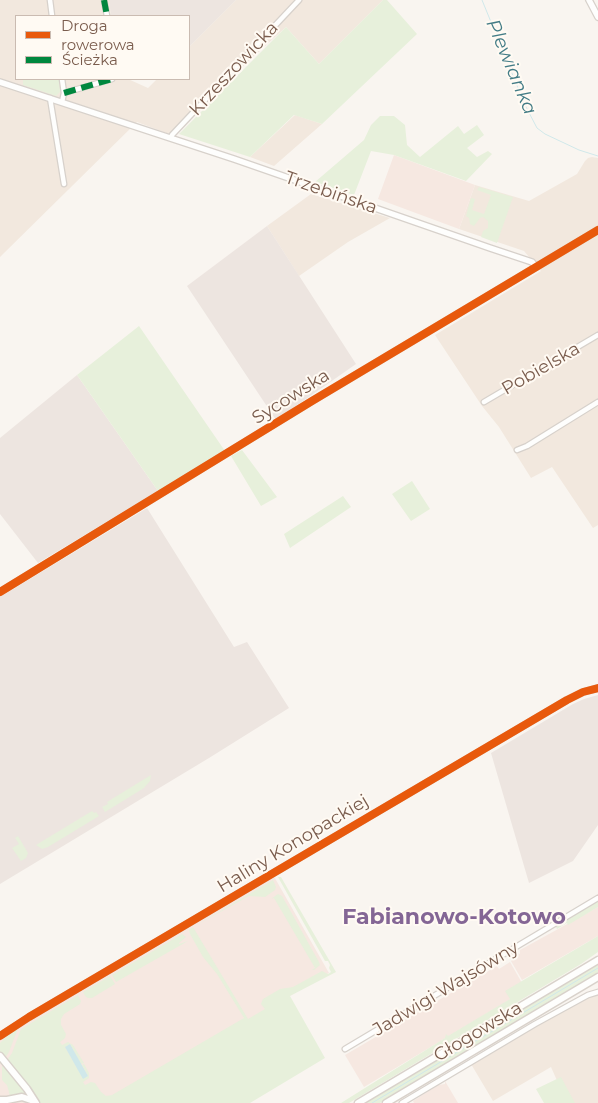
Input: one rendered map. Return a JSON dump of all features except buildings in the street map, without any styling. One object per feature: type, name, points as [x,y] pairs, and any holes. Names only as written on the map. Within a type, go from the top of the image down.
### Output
[{"type":"main road","name":"Głogowska","points":[[358,1103],[597,961]]},
{"type":"main road","name":"Głogowska","points":[[386,1103],[598,977]]},
{"type":"main road","points":[[0,1056],[22,1081],[35,1102]]},
{"type":"main road","points":[[0,1100],[22,1097],[35,1102]]},
{"type":"street","points":[[50,0],[52,15]]},
{"type":"street","points":[[104,0],[107,15]]},
{"type":"street","name":"Krzeszowicka","points":[[171,138],[172,134],[299,0]]},
{"type":"street","points":[[589,0],[598,17]]},
{"type":"street","points":[[62,80],[64,94],[62,102]]},
{"type":"street","points":[[64,94],[109,80]]},
{"type":"street","name":"Trzebińska","points":[[0,82],[171,138],[532,262],[536,267]]},
{"type":"street","points":[[50,98],[64,184]]},
{"type":"street","name":"Sycowska","points":[[0,592],[598,230]]},
{"type":"street","name":"Pobielska","points":[[484,402],[598,335]]},
{"type":"street","points":[[517,450],[527,446],[598,402]]},
{"type":"street","name":"Haliny Konopackiej","points":[[0,1040],[3,1034],[29,1017],[572,697],[598,688]]},
{"type":"street","name":"Jadwigi Wajsówny","points":[[344,1049],[598,898]]},
{"type":"street","points":[[402,1103],[535,1024],[588,995],[598,992]]},
{"type":"shaded area","points":[[0,0],[109,0],[111,15],[15,15],[15,80],[130,80],[148,88],[156,80],[190,80],[190,46],[236,0],[383,0],[319,64],[286,27],[169,134],[137,122],[0,257]]},
{"type":"shaded area","points":[[109,0],[236,0],[190,46],[190,15],[111,15]]},
{"type":"shaded area","points":[[295,115],[322,124],[274,166],[250,157]]},
{"type":"shaded area","points":[[394,155],[475,185],[459,229],[378,199]]},
{"type":"shaded area","points":[[592,157],[598,158],[598,525],[593,528],[552,467],[531,478],[499,427],[482,406],[435,335],[541,271],[524,251],[459,229],[475,185],[529,201],[577,174],[585,161]]},
{"type":"shaded area","points":[[311,194],[390,218],[348,242],[299,276],[267,226]]},
{"type":"shaded area","points":[[267,226],[356,364],[276,420],[187,286]]},
{"type":"shaded area","points":[[77,375],[158,491],[38,563],[0,514],[0,438]]},
{"type":"shaded area","points":[[147,508],[234,647],[247,642],[289,708],[0,884],[0,597]]},
{"type":"shaded area","points":[[598,695],[598,825],[573,861],[529,883],[491,753],[573,704]]},
{"type":"shaded area","points":[[272,873],[329,973],[107,1103],[0,1103],[0,1036]]},
{"type":"shaded area","points":[[598,907],[598,936],[522,980],[511,961],[514,958],[511,955],[507,955],[518,949],[517,953],[520,954],[520,950]]},
{"type":"shaded area","points":[[510,962],[526,990],[364,1087],[345,1055],[497,966],[499,969]]},
{"type":"shaded area","points":[[598,991],[598,1103],[567,1103],[551,1067],[493,1101],[471,1064],[528,1029]]},
{"type":"shaded area","points":[[445,1081],[458,1103],[414,1103],[413,1101],[438,1085],[445,1084]]},
{"type":"green space","points":[[383,0],[387,0],[417,34],[322,124],[294,115],[250,157],[179,134],[286,27],[319,64]]},
{"type":"green space","points":[[23,80],[59,80],[60,92],[56,96],[23,85]]},
{"type":"green space","points":[[380,116],[394,116],[405,125],[407,145],[420,157],[458,126],[464,134],[477,125],[484,135],[467,148],[477,157],[488,151],[492,154],[466,181],[394,155],[371,151],[354,195],[315,182],[364,140],[371,125]]},
{"type":"green space","points":[[479,187],[513,197],[497,243],[481,237],[483,231],[488,228],[488,221],[483,217],[480,218],[474,226],[470,224],[469,218],[466,216],[471,198],[475,199],[472,210],[484,214],[491,195],[477,190]]},
{"type":"green space","points":[[139,326],[225,451],[158,491],[77,375]]},
{"type":"green space","points":[[242,450],[277,497],[261,506],[231,456]]},
{"type":"green space","points":[[412,481],[430,509],[411,521],[392,494]]},
{"type":"green space","points":[[343,496],[351,507],[290,548],[284,534]]},
{"type":"green space","points":[[151,775],[150,781],[144,788],[105,812],[102,807],[108,804],[107,802]]},
{"type":"green space","points":[[92,811],[96,812],[99,816],[48,847],[42,849],[36,845]]},
{"type":"green space","points":[[18,836],[28,853],[26,858],[21,861],[12,848],[19,844],[15,838]]},
{"type":"green space","points":[[278,877],[281,877],[336,972],[290,996],[325,1058],[250,1103],[38,1103],[24,1080],[7,1060],[12,1053],[21,1029],[78,995],[81,1001],[80,1004],[64,1014],[61,1019],[61,1025],[66,1034],[65,1038],[60,1042],[62,1045],[68,1042],[73,1045],[84,1063],[81,1064],[70,1044],[65,1047],[83,1078],[88,1076],[82,1065],[84,1064],[89,1073],[89,1078],[83,1082],[85,1085],[91,1082],[95,1083],[106,1096],[112,1095],[244,1018],[217,974],[203,957],[190,934],[189,930],[193,927],[248,1019],[265,1009],[261,1004],[263,999],[280,989],[293,987],[322,971],[328,974],[331,972],[328,961],[325,961]]},
{"type":"green space","points":[[273,880],[276,887],[275,890],[265,897],[249,896],[197,925]]},
{"type":"green space","points":[[278,894],[282,896],[319,962],[320,965],[314,970],[312,970],[315,968],[274,898],[271,899]]},
{"type":"green space","points":[[598,901],[598,907],[568,925],[567,923],[557,929],[556,927]]},
{"type":"green space","points":[[182,934],[186,937],[179,944],[188,941],[116,982],[112,975]]},
{"type":"green space","points":[[598,936],[598,952],[581,964],[349,1103],[341,1103],[445,1038],[446,1034],[448,1036],[510,999],[505,991]]},
{"type":"green space","points":[[598,964],[598,973],[585,981],[380,1103],[365,1103]]},
{"type":"green space","points":[[110,976],[115,984],[92,998],[85,996],[83,992]]},
{"type":"green space","points":[[33,1017],[36,1017],[18,1028],[5,1058],[0,1053],[0,1043],[12,1031]]},
{"type":"green space","points":[[4,1063],[27,1094],[10,1096],[7,1085],[2,1080],[2,1066]]},
{"type":"green space","points":[[561,1077],[575,1103],[544,1103],[536,1089]]},
{"type":"water","points":[[70,1044],[88,1076],[83,1079],[65,1047]]},
{"type":"waterway","name":"Plewianka","points":[[482,0],[525,105],[537,128],[545,134],[579,150],[598,156]]},
{"type":"waterway","points":[[372,1103],[598,968]]},
{"type":"marked path","points":[[104,0],[107,15]]},
{"type":"marked path","points":[[64,93],[109,80]]},
{"type":"cycle path","points":[[0,592],[312,401],[598,230]]},
{"type":"cycle path","points":[[0,1036],[29,1017],[567,700],[583,692],[598,688]]},
{"type":"district","name":"Fabianowo-Kotowo","points":[[454,918]]}]
